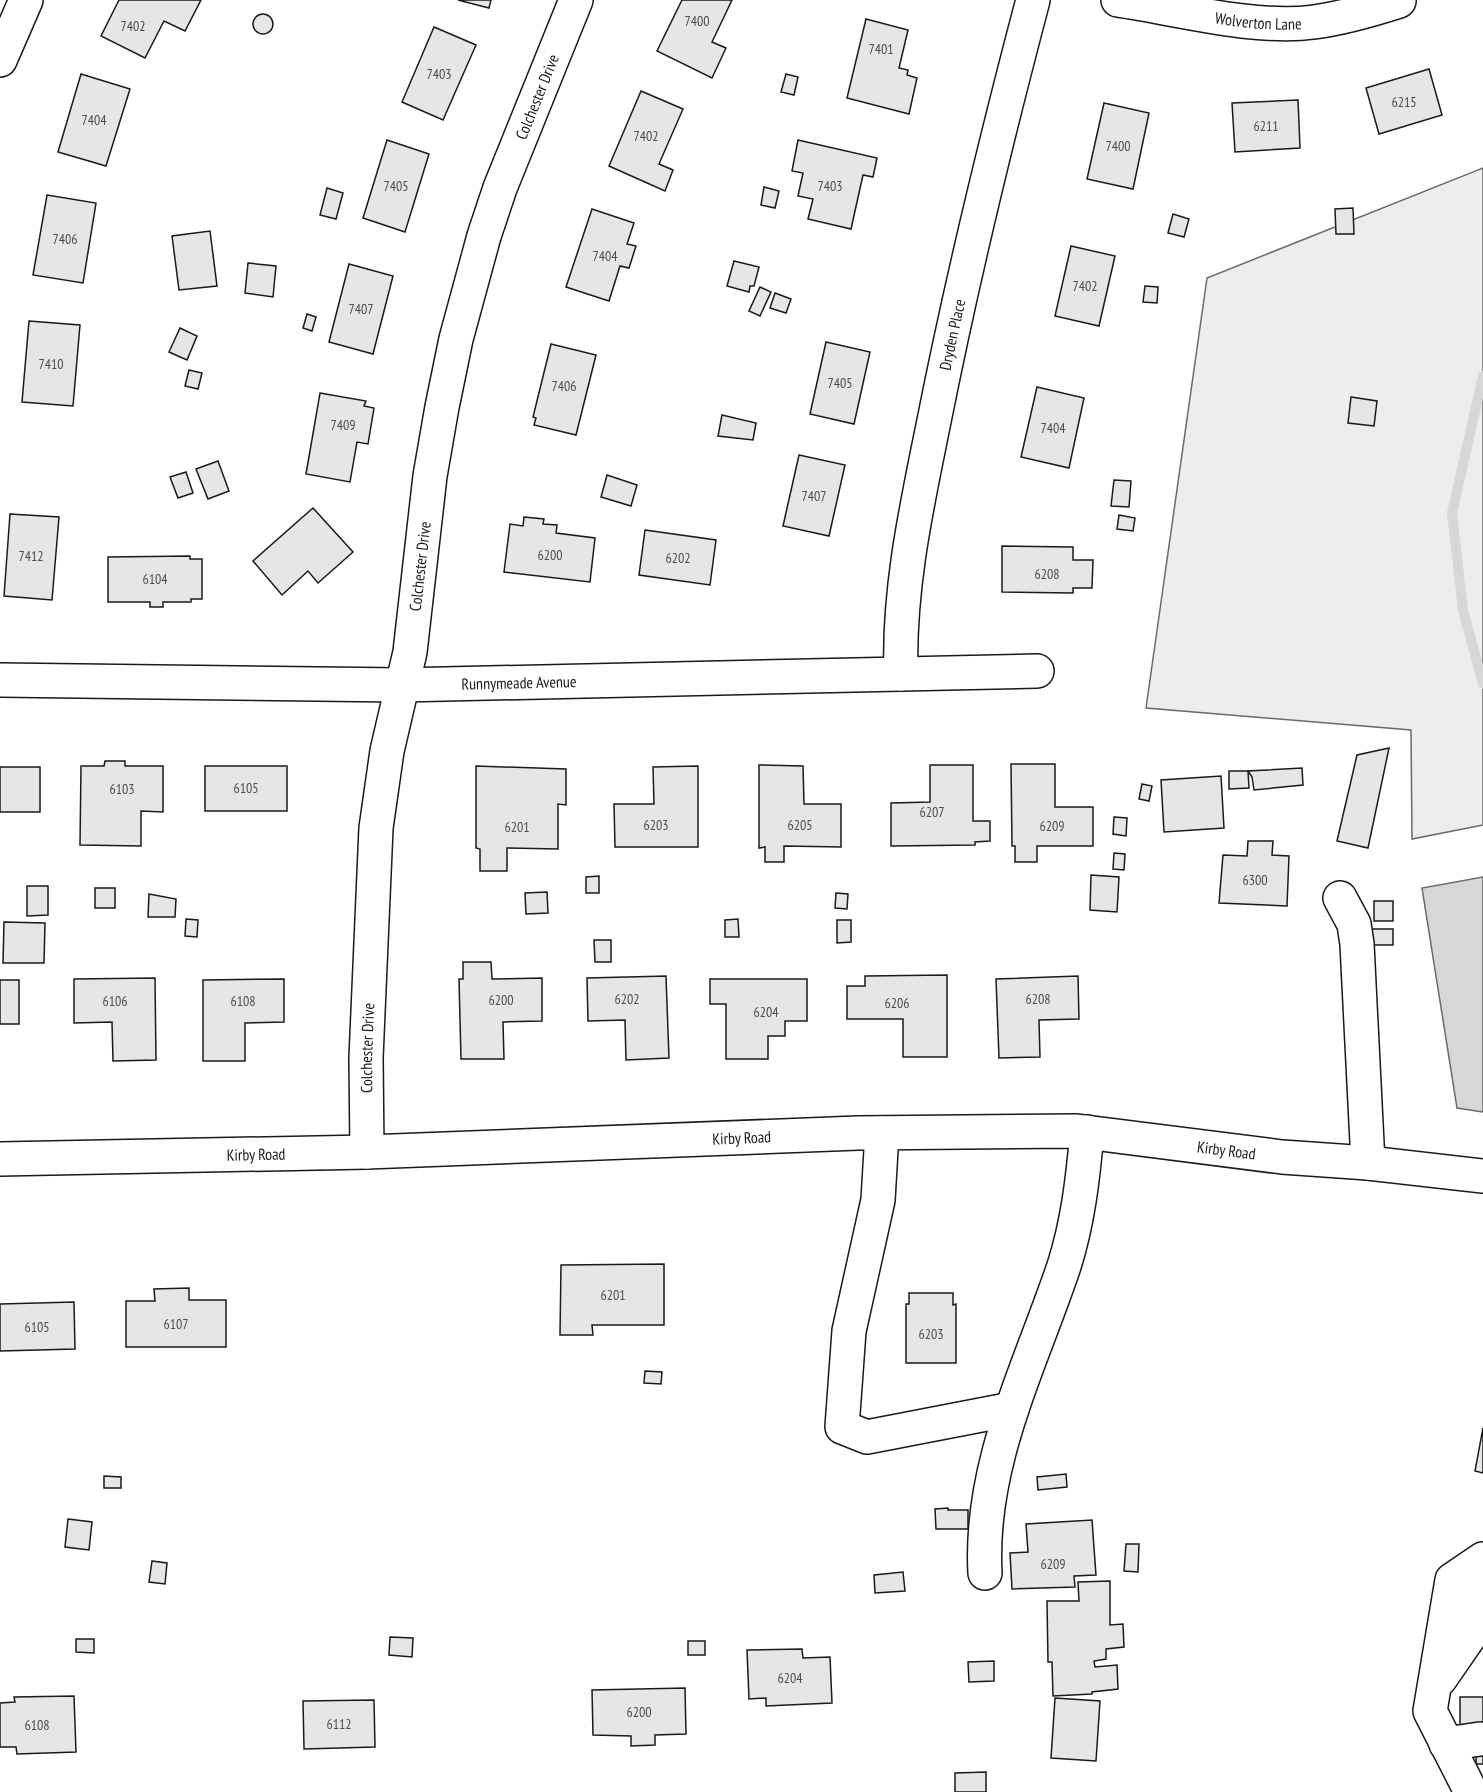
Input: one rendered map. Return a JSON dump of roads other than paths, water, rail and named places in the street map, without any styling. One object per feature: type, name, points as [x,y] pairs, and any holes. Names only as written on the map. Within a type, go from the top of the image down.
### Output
[{"type":"street","points":[[0,60],[26,0]]},
{"type":"street","name":"Colchester Drive","points":[[367,1152],[367,1046],[376,828],[387,751],[410,652],[429,488],[442,407],[472,276],[500,188],[576,0]]},
{"type":"street","name":"Dryden Place","points":[[901,674],[903,593],[926,457],[980,203],[1033,0]]},
{"type":"street","name":"Wolverton Lane","points":[[1118,0],[1251,21],[1312,22],[1365,12],[1399,1]]},
{"type":"street","name":"Runnymeade Avenue","points":[[0,680],[401,685],[1037,671]]},
{"type":"street","points":[[1340,898],[1354,924],[1357,944],[1368,1163]]},
{"type":"street","points":[[985,1573],[983,1535],[997,1455],[1064,1264],[1082,1193],[1087,1132]]},
{"type":"street","name":"Kirby Road","points":[[0,1159],[367,1152],[882,1133],[1087,1132],[1282,1156],[1483,1176]]},
{"type":"street","points":[[882,1133],[878,1200],[849,1330],[842,1427],[867,1437],[1012,1409]]},
{"type":"street","points":[[1472,1792],[1430,1711],[1452,1580],[1483,1559]]},
{"type":"street","points":[[1435,1686],[1468,1636],[1483,1580]]},
{"type":"street","points":[[1446,1744],[1480,1739]]},
{"type":"waterway","points":[[1483,376],[1452,513],[1463,610],[1483,684]]}]
